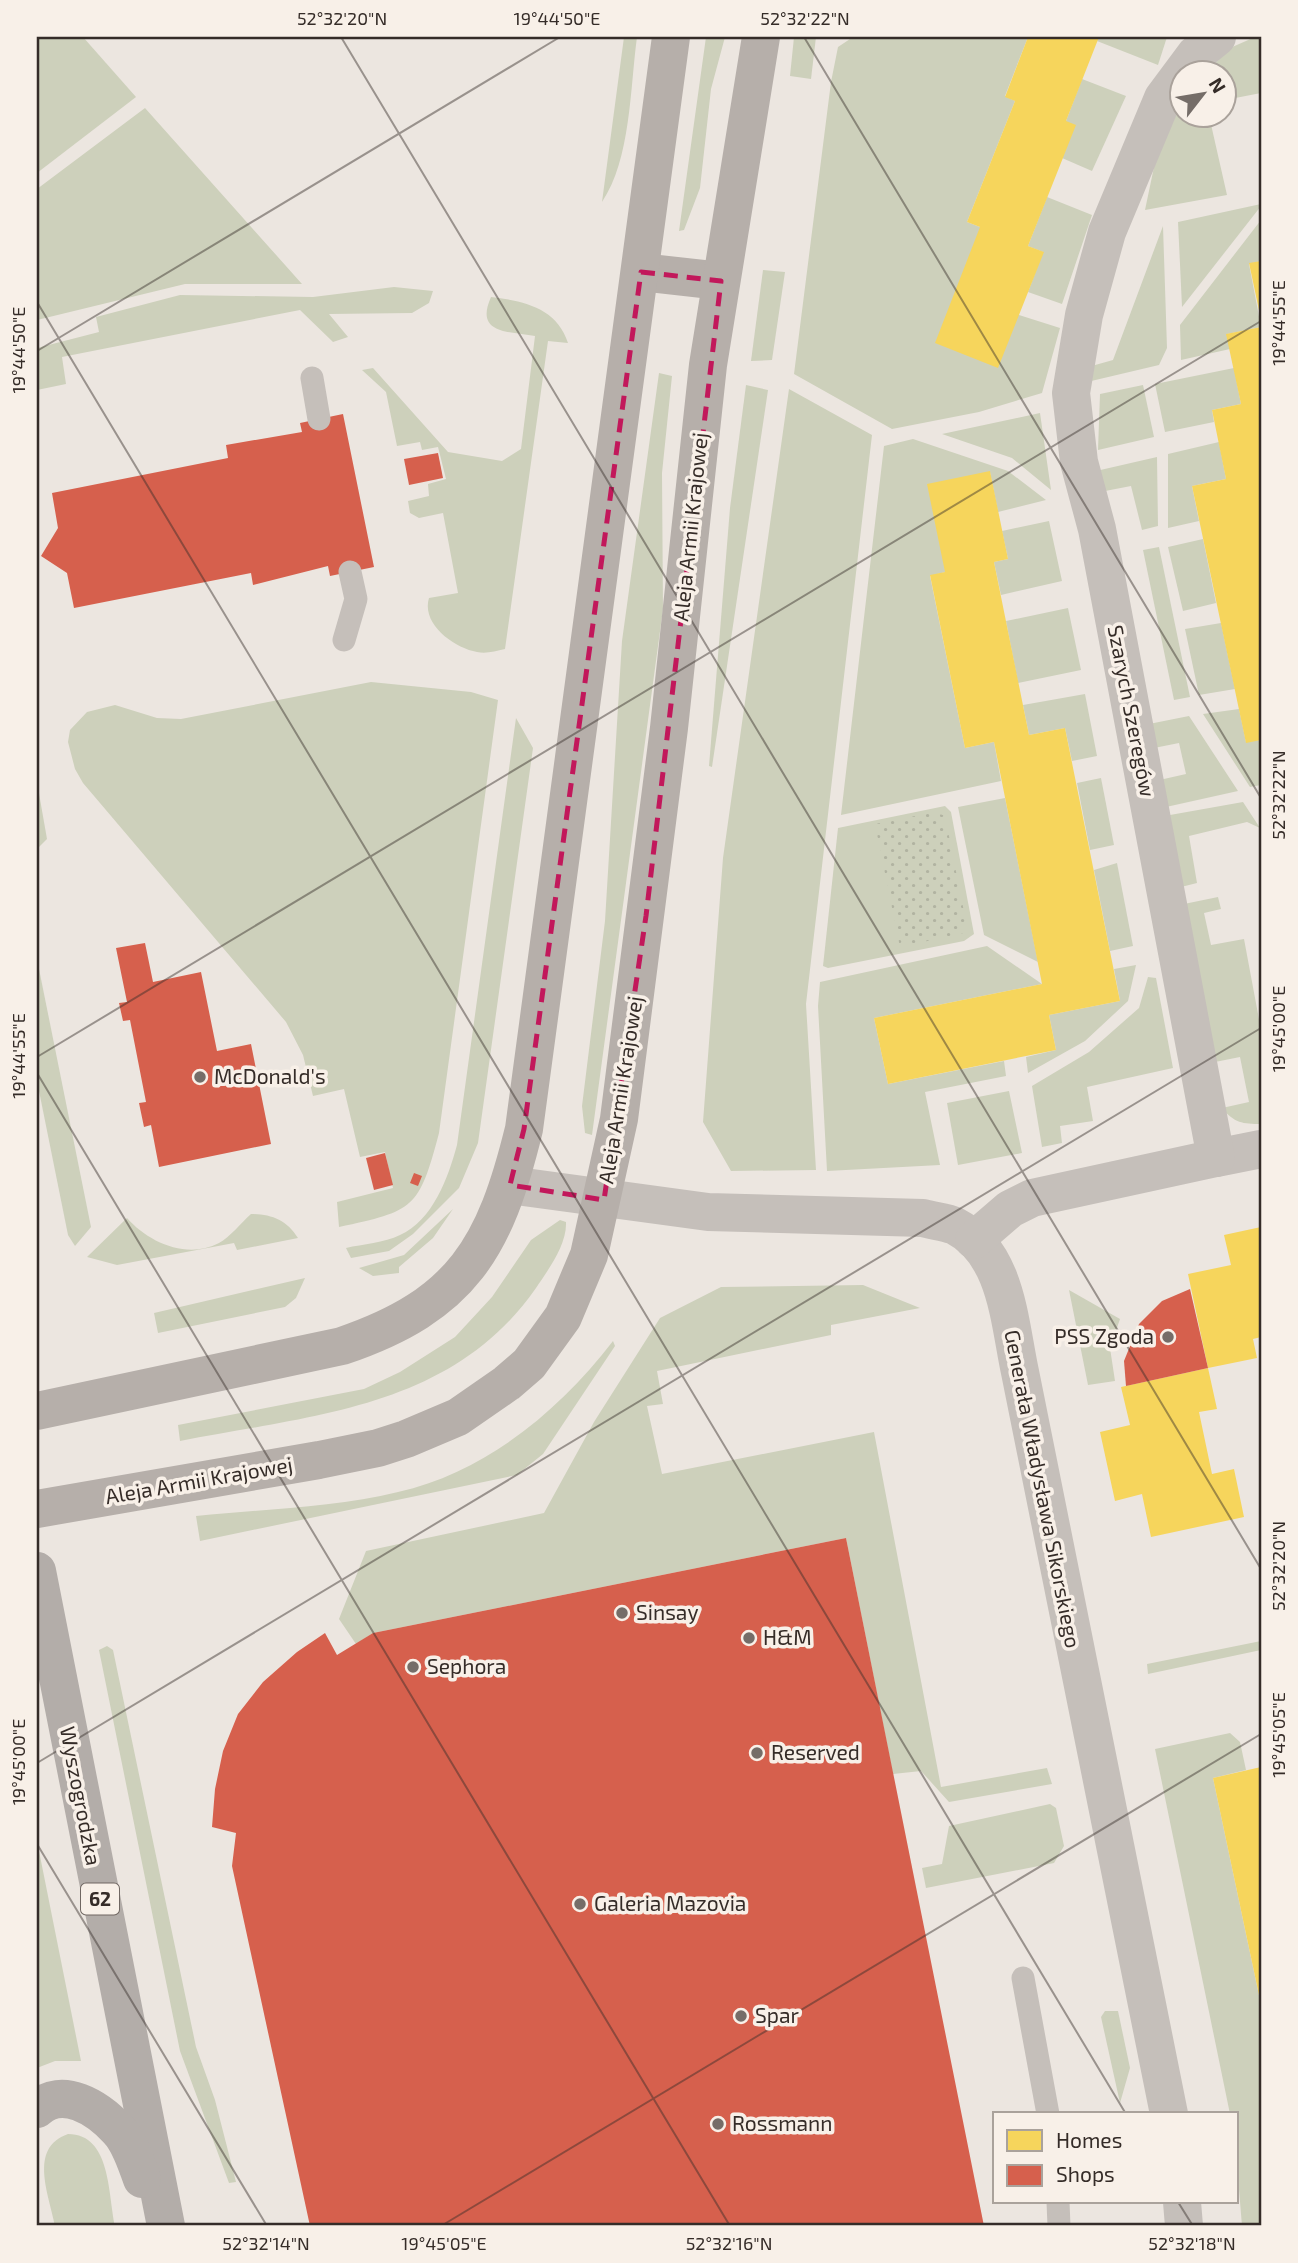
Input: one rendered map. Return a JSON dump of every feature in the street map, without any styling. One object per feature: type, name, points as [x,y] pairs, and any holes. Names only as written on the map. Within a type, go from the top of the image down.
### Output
[{"type":"main road","name":"Wyszogrodzka","points":[[37,1571],[164,2226]]},
{"type":"main road","points":[[37,2109],[61,2098],[77,2100],[119,2130],[164,2226]]},
{"type":"street","points":[[37,1411],[342,1346],[376,1335],[418,1311],[456,1281],[482,1250],[510,1185],[524,1129],[671,37]]},
{"type":"street","name":"Aleja Armii Krajowej","points":[[37,1509],[378,1448],[458,1417],[490,1396],[528,1364],[563,1317],[586,1264],[604,1200],[619,1119],[646,916],[708,365],[761,37]]},
{"type":"street","name":"Szarych Szeregów","points":[[1216,1158],[1097,529],[1079,462],[1071,393],[1084,315],[1107,232],[1163,97],[1195,55],[1217,37]]},
{"type":"street","points":[[641,272],[721,281]]},
{"type":"street","points":[[974,1240],[1010,1209],[1032,1198],[1261,1149]]},
{"type":"street","name":"Generała Władysława Sikorskiego","points":[[510,1185],[604,1200],[708,1212],[923,1218],[954,1226],[989,1255],[999,1277],[1009,1318],[1170,2112]]},
{"type":"street","points":[[1182,2204],[1184,2226]]},
{"type":"lane","points":[[312,379],[320,419]]},
{"type":"lane","points":[[344,640],[356,599],[350,572]]},
{"type":"lane","points":[[1023,1978],[1048,2112]]},
{"type":"lane","points":[[1058,2204],[1059,2226]]},
{"type":"highlighted area","points":[[641,272],[721,281],[646,916],[604,1200],[510,1185],[524,1129]]},
{"type":"green space","points":[[37,37],[83,37],[136,97],[37,173]]},
{"type":"green space","points":[[624,37],[637,37],[628,122],[619,165],[602,202]]},
{"type":"green space","points":[[706,37],[725,37],[711,89],[700,188],[684,230],[679,231]]},
{"type":"green space","points":[[794,37],[816,37],[811,79],[790,76]]},
{"type":"green space","points":[[853,37],[1028,37],[1005,96],[1015,101],[967,222],[980,227],[1019,315],[1060,328],[1042,393],[979,412],[892,429],[794,374],[831,82],[838,47]]},
{"type":"green space","points":[[1099,37],[1167,37],[1158,65],[1097,41]]},
{"type":"green space","points":[[1261,37],[1261,93],[1238,97],[1238,60],[1218,60],[1230,48]]},
{"type":"green space","points":[[1082,79],[1126,96],[1092,171],[1062,158],[1066,121]]},
{"type":"green space","points":[[145,108],[302,284],[185,284],[37,320],[37,189]]},
{"type":"green space","points":[[1169,130],[1212,130],[1227,195],[1145,210],[1154,167]]},
{"type":"green space","points":[[1047,197],[1092,215],[1062,304],[1028,292],[1043,252],[1028,246]]},
{"type":"green space","points":[[1261,206],[1182,307],[1178,222]]},
{"type":"green space","points":[[1261,220],[1261,261],[1249,264],[1261,327],[1227,334],[1230,349],[1181,360],[1180,325]]},
{"type":"green space","points":[[1163,226],[1167,348],[1159,365],[1087,382],[1088,367],[1113,360]]},
{"type":"green space","points":[[763,270],[785,272],[772,360],[751,361]]},
{"type":"green space","points":[[394,287],[433,291],[429,303],[412,313],[329,314],[348,337],[333,342],[300,310],[62,357],[66,384],[37,390],[37,348],[99,332],[96,317],[180,295],[313,297]]},
{"type":"green space","points":[[491,297],[538,308],[556,322],[568,343],[548,341],[505,649],[484,653],[468,650],[450,640],[441,633],[430,617],[429,598],[458,593],[443,513],[419,518],[410,513],[408,501],[429,496],[428,484],[446,479],[438,447],[422,450],[420,442],[397,446],[386,392],[362,370],[373,368],[448,452],[502,461],[521,449],[535,336],[497,329],[491,325],[487,318],[487,309]]},
{"type":"green space","points":[[1234,368],[1241,404],[1212,410],[1214,422],[1165,432],[1155,384]]},
{"type":"green space","points":[[659,373],[672,376],[662,473],[663,609],[592,1135],[585,1133],[582,1106],[605,921],[622,641]]},
{"type":"green space","points":[[746,385],[768,390],[712,767],[709,766],[730,508]]},
{"type":"green space","points":[[1143,385],[1154,437],[1098,450],[1100,394]]},
{"type":"green space","points":[[789,389],[872,435],[806,1004],[816,1170],[731,1171],[703,1122],[723,858]]},
{"type":"green space","points":[[1040,413],[1051,490],[1012,458],[942,434]]},
{"type":"green space","points":[[913,439],[1008,471],[1046,500],[998,512],[990,472],[945,572],[930,576],[965,748],[994,742],[1001,781],[841,815],[884,446]]},
{"type":"green space","points":[[1219,442],[1226,479],[1192,486],[1199,521],[1168,528],[1168,454]]},
{"type":"green space","points":[[1157,457],[1158,526],[1142,530],[1131,486],[1100,492],[1096,471]]},
{"type":"green space","points":[[1049,521],[1062,581],[1001,595],[994,562],[1008,559],[1002,531]]},
{"type":"green space","points":[[1203,539],[1216,603],[1183,611],[1168,547]]},
{"type":"green space","points":[[1159,547],[1190,697],[1174,700],[1143,550]]},
{"type":"green space","points":[[1068,608],[1081,670],[1018,683],[1006,621]]},
{"type":"green space","points":[[1221,623],[1235,689],[1199,695],[1185,629]]},
{"type":"green space","points":[[371,682],[471,692],[498,700],[439,1133],[432,1158],[418,1192],[410,1202],[383,1216],[339,1227],[337,1202],[393,1188],[385,1152],[360,1157],[344,1089],[313,1096],[303,1055],[286,1022],[83,783],[75,769],[68,742],[70,730],[87,712],[115,705],[157,718],[181,719]]},
{"type":"green space","points":[[1085,694],[1097,756],[1072,761],[1065,728],[1029,735],[1023,705]]},
{"type":"green space","points":[[1239,709],[1246,742],[1261,740],[1261,785],[1250,787],[1203,714]]},
{"type":"green space","points":[[1189,716],[1238,791],[1166,807],[1155,781],[1186,774],[1179,743],[1149,749],[1144,725]]},
{"type":"green space","points":[[516,718],[533,748],[478,1143],[459,1188],[413,1234],[389,1251],[351,1258],[346,1248],[394,1238],[422,1219],[444,1184],[457,1145]]},
{"type":"green space","points":[[1101,778],[1114,845],[1090,850],[1077,783]]},
{"type":"green space","points":[[37,782],[47,839],[37,849]]},
{"type":"green space","points":[[1005,798],[1038,962],[984,935],[958,807]]},
{"type":"green space","points":[[1243,802],[1260,828],[1247,822],[1189,836],[1197,883],[1177,888],[1170,815]]},
{"type":"green space","points":[[945,806],[951,812],[974,934],[964,941],[828,968],[823,966],[838,828]]},
{"type":"green space","points":[[935,812],[945,816],[968,932],[900,947],[875,824]]},
{"type":"green space","points":[[1117,863],[1133,946],[1110,951],[1094,870]]},
{"type":"green space","points":[[1218,897],[1221,909],[1204,913],[1211,945],[1244,939],[1261,1030],[1261,1124],[1239,1122],[1222,1108],[1249,1102],[1240,1057],[1205,1064],[1184,904]]},
{"type":"green space","points":[[987,946],[1042,984],[874,1018],[888,1084],[1004,1061],[1006,1076],[925,1092],[940,1165],[827,1171],[818,1006],[820,982]]},
{"type":"green space","points":[[37,959],[91,1227],[75,1246],[68,1235],[37,1081]]},
{"type":"green space","points":[[1136,965],[1128,1001],[1085,1041],[1028,1073],[1026,1057],[1056,1050],[1049,1015],[1120,1001],[1114,969]]},
{"type":"green space","points":[[1148,977],[1156,978],[1173,1068],[1087,1087],[1093,1121],[1060,1126],[1062,1143],[1042,1147],[1032,1086],[1089,1052],[1139,1008]]},
{"type":"green space","points":[[1009,1091],[1022,1153],[958,1165],[947,1103]]},
{"type":"green space","points":[[453,1209],[433,1238],[399,1267],[399,1273],[373,1276],[359,1268],[404,1255]]},
{"type":"green space","points":[[251,1214],[278,1219],[298,1238],[237,1250],[234,1243],[117,1265],[87,1257],[127,1218],[157,1241],[181,1249],[194,1250],[219,1243]]},
{"type":"green space","points":[[560,1220],[566,1222],[563,1239],[556,1257],[536,1288],[502,1328],[463,1359],[421,1383],[376,1400],[328,1413],[180,1441],[178,1425],[364,1389],[400,1372],[455,1337],[492,1297],[531,1240]]},
{"type":"green space","points":[[305,1278],[296,1298],[285,1307],[158,1333],[154,1313]]},
{"type":"green space","points":[[863,1285],[920,1308],[831,1325],[831,1335],[657,1371],[663,1404],[647,1406],[662,1474],[874,1432],[941,1787],[1047,1768],[1052,1784],[949,1802],[921,1771],[893,1774],[846,1538],[373,1633],[356,1644],[339,1619],[366,1551],[544,1513],[594,1422],[660,1318],[721,1287]]},
{"type":"green space","points":[[1069,1290],[1120,1319],[1110,1348],[1115,1381],[1088,1385]]},
{"type":"green space","points":[[613,1341],[615,1346],[543,1454],[517,1475],[200,1541],[196,1516],[323,1505],[373,1497],[430,1483],[461,1470],[490,1454],[544,1414],[592,1367]]},
{"type":"green space","points":[[1261,1641],[1261,1650],[1148,1674],[1147,1664]]},
{"type":"green space","points":[[107,1646],[113,1650],[196,2047],[215,2100],[236,2182],[229,2183],[180,2051],[99,1650]]},
{"type":"green space","points":[[1230,1733],[1240,1742],[1246,1770],[1213,1778],[1261,2005],[1261,2226],[1242,2226],[1238,2177],[1238,2112],[1230,2112],[1155,1749]]},
{"type":"green space","points":[[1050,1804],[1056,1808],[1064,1846],[1054,1863],[926,1888],[922,1868],[942,1864],[949,1826]]},
{"type":"green space","points":[[37,1841],[81,2061],[55,2061],[37,2068]]},
{"type":"green space","points":[[1105,2011],[1118,2011],[1130,2068],[1120,2103],[1101,2017]]},
{"type":"green space","points":[[68,2134],[82,2137],[92,2144],[100,2155],[105,2168],[115,2226],[55,2226],[46,2187],[45,2161],[48,2150]]},
{"type":"building: Homes","points":[[1028,37],[1099,37],[1066,121],[1076,125],[1028,246],[1044,252],[998,368],[935,343],[980,227],[967,222],[1015,101],[1005,97]]},
{"type":"building: Homes","points":[[1261,261],[1261,315],[1260,315],[1249,263]]},
{"type":"building: Homes","points":[[1261,327],[1261,740],[1246,743],[1192,486],[1226,479],[1212,410],[1241,404],[1226,334]]},
{"type":"building: Homes","points":[[990,471],[1008,559],[994,562],[1029,735],[1065,728],[1120,1001],[1049,1015],[1056,1050],[888,1084],[874,1018],[1042,984],[994,742],[965,748],[930,575],[945,572],[927,484]]},
{"type":"building: Homes","points":[[1261,1227],[1261,1337],[1253,1339],[1257,1358],[1208,1368],[1188,1274],[1231,1265],[1224,1235]]},
{"type":"building: Homes","points":[[1208,1368],[1217,1409],[1199,1412],[1212,1474],[1234,1469],[1244,1517],[1151,1537],[1142,1494],[1115,1501],[1100,1432],[1130,1425],[1121,1387]]},
{"type":"building: Homes","points":[[1261,1767],[1261,2000],[1260,2000],[1213,1778]]},
{"type":"building: Shops","points":[[343,414],[374,567],[330,576],[328,566],[253,585],[251,573],[74,608],[67,573],[41,556],[58,528],[52,493],[228,458],[226,445],[302,432],[300,423]]},
{"type":"building: Shops","points":[[438,453],[443,478],[409,485],[404,459]]},
{"type":"building: Shops","name":"McDonald's","points":[[145,943],[153,982],[201,972],[217,1051],[251,1044],[271,1144],[159,1167],[151,1125],[144,1127],[139,1103],[146,1102],[130,1020],[123,1021],[119,1003],[127,1002],[116,948]]},
{"type":"building: Shops","points":[[385,1153],[393,1185],[374,1190],[366,1158]]},
{"type":"building: Shops","points":[[414,1173],[422,1176],[418,1186],[410,1183]]},
{"type":"building: Shops","points":[[1190,1289],[1208,1368],[1126,1386],[1124,1361],[1139,1324],[1162,1301]]},
{"type":"building: Shops","name":"Galeria Mazovia","points":[[846,1538],[984,2226],[310,2226],[232,1866],[236,1833],[212,1827],[215,1789],[223,1751],[238,1714],[263,1682],[297,1652],[325,1633],[337,1655],[373,1633]]},
{"type":"place","name":"McDonald's","points":[[200,1077]]},
{"type":"place","name":"PSS Zgoda","points":[[1168,1337]]},
{"type":"place","name":"Sinsay","points":[[622,1613]]},
{"type":"place","name":"H&M","points":[[749,1638]]},
{"type":"place","name":"Sephora","points":[[413,1667]]},
{"type":"place","name":"Reserved","points":[[757,1753]]},
{"type":"place","name":"Galeria Mazovia","points":[[580,1904]]},
{"type":"place","name":"Spar","points":[[741,2016]]},
{"type":"place","name":"Rossmann","points":[[718,2124]]}]
